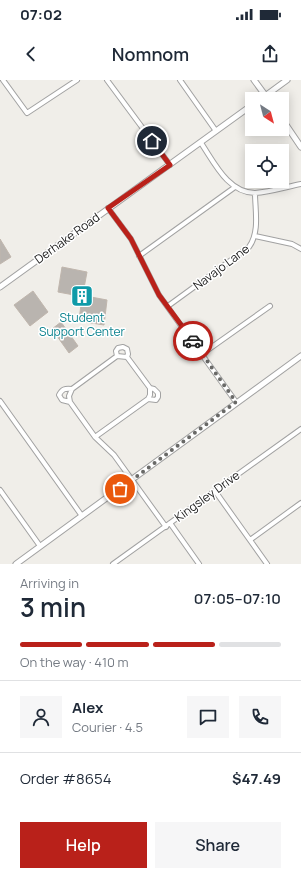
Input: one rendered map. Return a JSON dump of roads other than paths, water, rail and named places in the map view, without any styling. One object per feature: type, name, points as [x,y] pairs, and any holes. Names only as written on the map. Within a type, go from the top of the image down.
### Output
[{"type":"street","points":[[3,80],[27,113],[78,80]]},
{"type":"street","points":[[108,80],[170,165]]},
{"type":"street","points":[[180,80],[216,131]]},
{"type":"street","points":[[254,80],[261,92]]},
{"type":"street","points":[[272,92],[287,80]]},
{"type":"street","name":"Derhake Road","points":[[0,287],[245,110]]},
{"type":"street","points":[[289,128],[299,140],[301,147]]},
{"type":"street","points":[[200,143],[235,187],[255,193],[301,184]]},
{"type":"street","points":[[139,256],[235,187]]},
{"type":"street","name":"Navajo Lane","points":[[168,306],[244,252],[253,242],[255,236],[255,193]]},
{"type":"street","points":[[108,208],[131,239],[159,295],[236,402]]},
{"type":"street","points":[[255,236],[292,244],[301,249]]},
{"type":"street","points":[[202,354],[270,306]]},
{"type":"street","points":[[118,356],[116,351],[118,348],[123,347],[127,349],[127,357],[150,388],[154,389],[158,393],[156,400],[148,399]]},
{"type":"street","points":[[127,357],[118,356],[72,389],[68,396],[70,402],[95,437],[114,455],[166,527]]},
{"type":"street","points":[[16,564],[301,356]]},
{"type":"street","points":[[70,402],[62,400],[59,395],[62,390],[66,388],[72,389]]},
{"type":"street","points":[[95,437],[148,399],[150,395],[150,388]]},
{"type":"street","points":[[0,401],[82,516]]},
{"type":"street","name":"Kingsley Drive","points":[[113,564],[301,429]]},
{"type":"street","points":[[0,490],[40,546]]},
{"type":"street","points":[[215,491],[267,564]]},
{"type":"street","points":[[250,540],[301,503]]},
{"type":"street","points":[[170,523],[199,564]]},
{"type":"place","name":"Student Support Center","points":[[82,296]]}]
